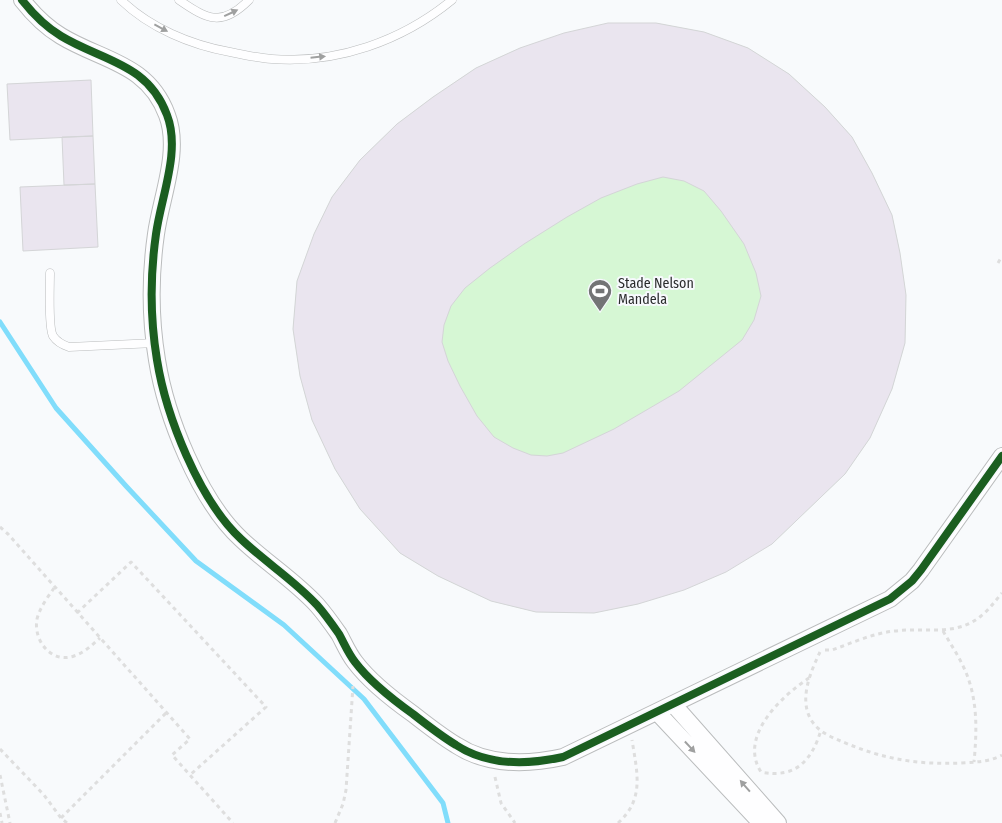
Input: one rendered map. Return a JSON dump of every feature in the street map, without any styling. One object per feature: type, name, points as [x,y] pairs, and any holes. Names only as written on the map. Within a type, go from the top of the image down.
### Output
[{"type":"street","points":[[22,0],[43,22],[60,35],[121,64],[141,76],[156,95],[168,116],[172,148],[152,265],[151,298],[155,343],[165,394],[175,426],[201,486],[226,522],[240,538],[303,590],[316,604],[339,634],[354,662],[399,704],[458,747],[492,760],[510,762],[528,763],[563,757],[890,599],[912,581],[1002,456]]},
{"type":"street","points":[[673,704],[778,823]]},
{"type":"street","points":[[657,712],[761,823]]},
{"type":"lane","points":[[121,0],[152,23],[180,38],[211,49],[272,59],[301,59],[359,50],[413,28],[438,12],[452,0]]},
{"type":"lane","points":[[179,0],[203,15],[214,18],[225,17],[236,12],[249,0]]},
{"type":"lane","points":[[50,273],[51,330],[63,345],[69,347],[155,343]]},
{"type":"path","points":[[998,263],[1002,256]]},
{"type":"path","points":[[0,527],[190,739],[172,755],[233,823]]},
{"type":"path","points":[[77,613],[131,562],[266,707],[190,775]]},
{"type":"path","points":[[54,588],[45,601],[36,627],[38,636],[46,650],[58,657],[72,657],[100,638]]},
{"type":"path","points":[[807,640],[811,645],[821,650],[832,650],[881,633],[905,630],[956,630],[982,615],[1002,593]]},
{"type":"path","points":[[942,631],[964,668],[975,705],[977,723],[974,762]]},
{"type":"path","points":[[821,650],[806,688],[808,713],[814,724],[828,736],[894,759],[934,764],[974,762],[1002,755]]},
{"type":"path","points":[[809,678],[783,698],[764,722],[754,749],[755,763],[761,772],[771,774],[784,773],[794,769],[811,755],[821,730]]},
{"type":"path","points":[[335,823],[343,804],[346,790],[353,682]]},
{"type":"path","points":[[61,818],[166,713]]},
{"type":"path","points":[[618,823],[631,807],[638,788],[638,777],[629,725]]},
{"type":"path","points":[[0,749],[44,795],[67,823]]},
{"type":"path","points":[[492,760],[501,803],[515,823]]},
{"type":"path","points":[[0,775],[10,823]]},
{"type":"path","points":[[0,814],[2,823]]},
{"type":"green space","name":"Stade Nelson Mandela","points":[[656,23],[704,32],[748,48],[789,74],[825,107],[852,137],[892,215],[906,295],[905,343],[892,389],[870,438],[845,474],[772,544],[638,604],[594,613],[536,612],[491,601],[438,576],[400,553],[360,509],[335,469],[312,420],[300,376],[293,329],[297,281],[314,234],[332,197],[360,160],[397,124],[433,97],[476,68],[520,48]]},
{"type":"building","name":"Stade Nelson Mandela","points":[[608,23],[656,23],[704,32],[748,48],[789,74],[825,107],[852,137],[872,173],[892,215],[906,295],[905,343],[892,389],[870,438],[845,474],[772,544],[726,572],[684,590],[638,604],[594,613],[536,612],[491,601],[438,576],[400,553],[360,509],[335,469],[312,420],[300,376],[293,329],[297,281],[314,234],[332,197],[360,160],[397,124],[476,68],[520,48],[564,33]],"holes":[[[663,177],[684,181],[704,191],[721,211],[744,244],[756,273],[761,296],[754,320],[742,340],[679,391],[614,429],[563,453],[547,456],[531,455],[513,448],[494,437],[477,416],[448,361],[442,342],[444,325],[451,306],[465,288],[490,268],[524,244],[601,198],[637,184]]]},
{"type":"building","points":[[91,80],[93,136],[10,140],[7,84]]},
{"type":"building","points":[[93,136],[95,184],[64,185],[62,137]]},
{"type":"building","points":[[95,184],[98,247],[23,251],[20,187]]},
{"type":"waterway","points":[[0,322],[56,408],[196,561],[284,625],[364,699],[443,803],[448,823]]},
{"type":"cycle path","points":[[22,0],[40,20],[55,32],[122,65],[136,74],[148,84],[159,98],[167,115],[171,129],[172,144],[169,174],[158,220],[153,266],[152,313],[155,344],[161,382],[176,431],[198,480],[211,502],[241,539],[299,587],[317,605],[339,634],[355,662],[374,683],[450,742],[468,752],[481,757],[508,762],[549,760],[563,757],[890,599],[912,581],[921,570],[1002,456]]},
{"type":"place","name":"Stade Nelson Mandela","points":[[600,312]]}]
